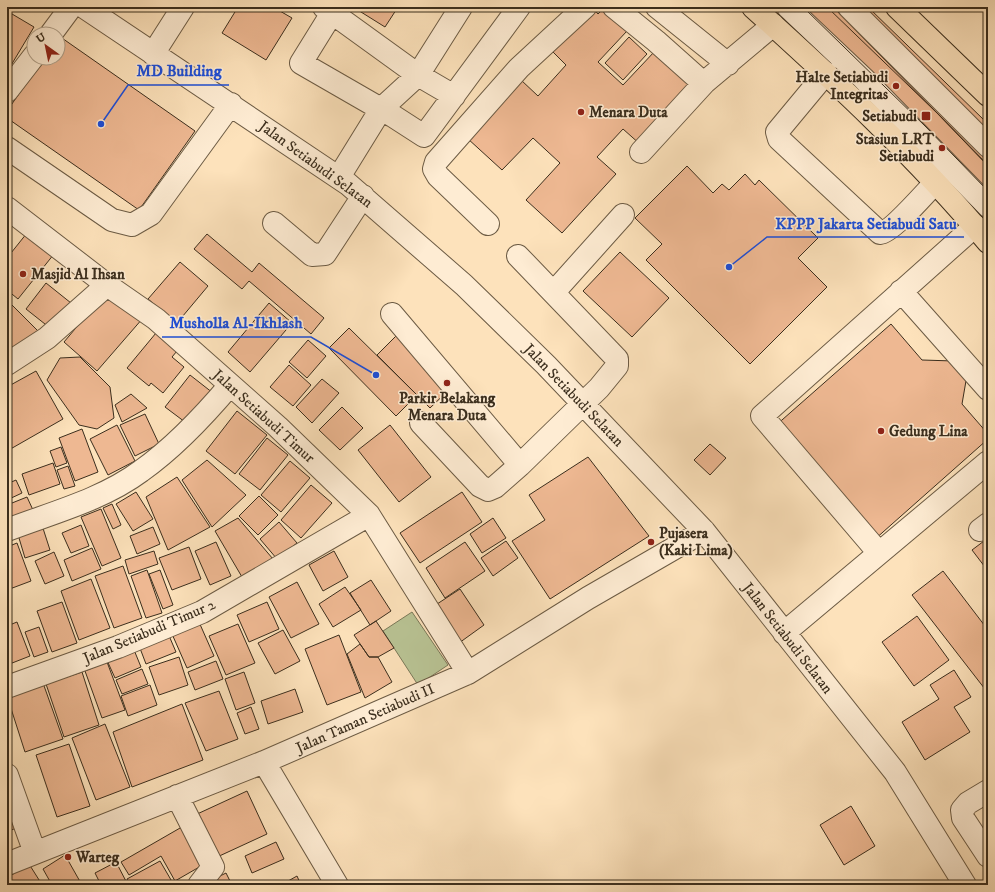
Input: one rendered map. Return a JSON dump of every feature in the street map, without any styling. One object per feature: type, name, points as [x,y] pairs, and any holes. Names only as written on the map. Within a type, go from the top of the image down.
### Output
[{"type":"main road","points":[[753,7],[826,73],[935,183],[981,234]]},
{"type":"main road","points":[[897,7],[988,95]]},
{"type":"street","points":[[57,26],[71,7]]},
{"type":"street","name":"Jalan Setiabudi Selatan","points":[[84,7],[205,89],[231,104],[350,186],[464,285],[583,404],[704,531],[895,772],[965,885]]},
{"type":"street","points":[[154,54],[183,7]]},
{"type":"street","points":[[274,224],[312,255],[325,254],[350,186],[387,113],[418,75],[461,7]]},
{"type":"street","points":[[454,96],[418,75],[328,10],[301,63],[424,136],[454,96],[519,7]]},
{"type":"street","points":[[488,224],[438,176],[434,170],[436,162],[519,68],[585,7]]},
{"type":"street","points":[[614,7],[656,41],[702,82],[705,82]]},
{"type":"street","points":[[657,7],[728,64]]},
{"type":"street","points":[[788,7],[863,78],[988,206]]},
{"type":"street","points":[[849,7],[988,146]]},
{"type":"street","points":[[641,152],[705,82],[773,25]]},
{"type":"street","points":[[7,91],[26,66]]},
{"type":"street","points":[[826,73],[778,132],[779,139],[880,233],[885,232],[898,221],[935,183]]},
{"type":"street","points":[[7,148],[112,220],[132,225],[151,214],[231,104]]},
{"type":"street","name":"Jalan Setiabudi Timur","points":[[7,208],[107,285],[156,319],[278,427],[369,515],[468,673]]},
{"type":"street","points":[[554,292],[623,216]]},
{"type":"street","points":[[879,553],[762,416],[901,291],[981,234]]},
{"type":"street","points":[[421,423],[480,486],[488,490],[495,487],[520,465],[583,404],[612,374],[617,366],[617,359],[518,256]]},
{"type":"street","points":[[7,364],[47,338],[107,285]]},
{"type":"street","points":[[901,291],[988,389]]},
{"type":"street","points":[[392,314],[520,465]]},
{"type":"street","points":[[7,530],[106,491],[140,472],[182,437],[230,385]]},
{"type":"street","points":[[784,633],[988,462]]},
{"type":"street","name":"Jalan Setiabudi Timur 2","points":[[7,687],[118,647],[202,612],[369,515]]},
{"type":"street","name":"Jalan Taman Setiabudi II","points":[[7,864],[264,762],[468,673],[588,598],[704,531]]},
{"type":"street","points":[[264,762],[336,885]]},
{"type":"street","points":[[7,775],[35,853]]},
{"type":"street","points":[[988,792],[968,803],[962,810],[963,818],[988,856]]},
{"type":"street","points":[[177,796],[213,867],[199,885]]},
{"type":"green space","points":[[412,612],[448,665],[418,685],[383,631]]},
{"type":"building","points":[[238,7],[273,7],[292,18],[266,60],[222,33]]},
{"type":"building","points":[[353,7],[398,7],[385,27]]},
{"type":"building","name":"Stasiun LRT Setiabudi","points":[[746,7],[868,7],[984,120],[988,125],[988,250],[919,172]]},
{"type":"building","name":"Halte Setiabudi Integritas","points":[[803,7],[833,7],[988,165],[988,193]]},
{"type":"building","name":"Menara Duta","points":[[593,8],[598,14],[603,9],[627,31],[598,62],[623,85],[655,51],[694,87],[641,145],[623,129],[597,157],[616,174],[562,233],[526,200],[560,163],[533,138],[502,170],[467,138],[521,80],[538,96],[566,65],[553,52]]},
{"type":"building","points":[[7,11],[32,26],[26,26],[26,40],[7,72]]},
{"type":"building","points":[[629,37],[647,54],[623,80],[605,63]]},
{"type":"building","points":[[66,41],[195,131],[139,210],[7,118],[7,111],[38,66],[66,66]]},
{"type":"building","points":[[687,166],[713,193],[722,184],[729,190],[745,174],[755,185],[759,180],[818,238],[798,258],[827,287],[750,364],[646,260],[662,244],[635,218]]},
{"type":"building","name":"Masjid Al Ihsan","points":[[27,233],[54,254],[18,299],[7,290],[7,258]]},
{"type":"building","points":[[207,234],[252,272],[259,263],[324,318],[311,334],[249,281],[242,289],[194,249]]},
{"type":"building","points":[[620,252],[669,298],[632,337],[583,291]]},
{"type":"building","points":[[180,262],[208,286],[177,323],[148,299]]},
{"type":"building","points":[[46,283],[71,303],[50,328],[26,309]]},
{"type":"building","points":[[107,291],[143,318],[97,371],[64,342]]},
{"type":"building","points":[[7,300],[43,336],[7,355]]},
{"type":"building","points":[[269,303],[292,323],[250,372],[228,352]]},
{"type":"building","name":"Gedung Lina","points":[[891,324],[922,360],[954,361],[967,375],[962,404],[988,434],[988,439],[874,540],[774,427]]},
{"type":"building","points":[[349,328],[417,395],[396,416],[329,348]]},
{"type":"building","points":[[400,332],[454,385],[430,408],[377,355]]},
{"type":"building","points":[[156,333],[177,351],[172,357],[184,367],[163,393],[151,383],[149,386],[127,368]]},
{"type":"building","points":[[308,340],[326,356],[307,378],[289,362]]},
{"type":"building","points":[[80,357],[110,387],[114,418],[97,429],[79,425],[47,380],[60,358]]},
{"type":"building","points":[[289,365],[311,385],[293,406],[270,387]]},
{"type":"building","points":[[36,371],[63,419],[7,451],[7,387]]},
{"type":"building","points":[[190,375],[213,393],[189,425],[165,407]]},
{"type":"building","points":[[322,379],[339,393],[312,423],[296,407]]},
{"type":"building","points":[[131,394],[147,408],[122,422],[115,405]]},
{"type":"building","points":[[342,407],[363,428],[340,450],[319,430]]},
{"type":"building","points":[[237,411],[267,435],[235,474],[206,451]]},
{"type":"building","points":[[145,414],[159,444],[135,456],[120,425]]},
{"type":"building","points":[[117,425],[135,461],[108,475],[90,439]]},
{"type":"building","points":[[390,425],[431,477],[399,502],[358,450]]},
{"type":"building","points":[[82,429],[98,472],[75,481],[59,438]]},
{"type":"building","points":[[267,438],[288,455],[260,490],[239,474]]},
{"type":"building","points":[[710,444],[726,458],[710,475],[694,460]]},
{"type":"building","points":[[61,447],[67,463],[56,467],[50,451]]},
{"type":"building","points":[[588,457],[649,536],[550,599],[512,541],[545,520],[529,495]]},
{"type":"building","points":[[207,460],[246,495],[212,527],[182,480]]},
{"type":"building","points":[[290,461],[310,478],[281,512],[261,495]]},
{"type":"building","points":[[53,463],[60,484],[29,495],[22,474]]},
{"type":"building","points":[[68,466],[75,486],[64,489],[57,470]]},
{"type":"building","points":[[177,477],[210,527],[168,550],[146,497]]},
{"type":"building","points":[[16,480],[22,493],[7,500],[7,484]]},
{"type":"building","points":[[311,485],[332,503],[301,538],[281,520]]},
{"type":"building","points":[[136,492],[153,519],[133,531],[116,504]]},
{"type":"building","points":[[462,492],[482,522],[420,563],[400,533]]},
{"type":"building","points":[[259,496],[278,515],[258,535],[239,516]]},
{"type":"building","points":[[27,497],[33,510],[7,521],[7,505]]},
{"type":"building","points":[[112,504],[121,525],[113,529],[103,508]]},
{"type":"building","points":[[101,509],[121,558],[102,566],[81,517]]},
{"type":"building","points":[[238,518],[273,559],[242,577],[215,531]]},
{"type":"building","points":[[493,518],[506,538],[482,553],[470,534]]},
{"type":"building","points":[[40,519],[50,550],[25,558],[16,528]]},
{"type":"building","points":[[279,522],[297,543],[277,559],[260,539]]},
{"type":"building","points":[[81,525],[89,546],[71,553],[62,533]]},
{"type":"building","points":[[153,527],[160,544],[137,554],[130,536]]},
{"type":"building","points":[[988,538],[988,571],[972,550]]},
{"type":"building","points":[[506,541],[518,558],[493,576],[481,558]]},
{"type":"building","points":[[216,542],[231,576],[210,585],[195,551]]},
{"type":"building","points":[[465,542],[485,571],[445,598],[426,568]]},
{"type":"building","points":[[17,543],[31,581],[7,590],[7,547]]},
{"type":"building","points":[[189,547],[201,579],[172,590],[159,558]]},
{"type":"building","points":[[92,548],[101,569],[72,581],[64,560]]},
{"type":"building","points":[[154,551],[158,564],[129,574],[125,560]]},
{"type":"building","points":[[334,551],[348,577],[323,591],[309,565]]},
{"type":"building","points":[[54,552],[64,576],[45,584],[35,561]]},
{"type":"building","points":[[123,566],[142,618],[114,628],[95,576]]},
{"type":"building","points":[[147,570],[162,613],[146,618],[131,576]]},
{"type":"building","points":[[160,570],[173,605],[163,609],[149,574]]},
{"type":"building","points":[[943,571],[988,630],[988,693],[912,595]]},
{"type":"building","points":[[91,579],[110,628],[79,640],[61,591]]},
{"type":"building","points":[[371,580],[391,611],[370,625],[350,593]]},
{"type":"building","points":[[297,582],[319,624],[291,638],[269,597]]},
{"type":"building","points":[[345,587],[361,610],[333,627],[319,604]]},
{"type":"building","points":[[460,589],[484,625],[459,643],[434,606]]},
{"type":"building","points":[[62,602],[77,643],[52,652],[37,611]]},
{"type":"building","points":[[267,602],[279,629],[249,642],[237,615]]},
{"type":"building","points":[[917,616],[949,660],[914,686],[882,642]]},
{"type":"building","points":[[376,621],[394,648],[378,657],[369,657],[354,635]]},
{"type":"building","points":[[17,622],[30,656],[7,665],[7,626]]},
{"type":"building","points":[[199,622],[214,656],[187,668],[172,634]]},
{"type":"building","points":[[238,624],[255,663],[226,675],[209,636]]},
{"type":"building","points":[[39,627],[48,652],[34,657],[25,632]]},
{"type":"building","points":[[283,630],[300,661],[275,674],[258,643]]},
{"type":"building","points":[[167,631],[176,652],[146,664],[138,643]]},
{"type":"building","points":[[339,635],[361,692],[327,705],[305,649]]},
{"type":"building","points":[[360,644],[369,657],[378,657],[392,682],[365,698],[347,654]]},
{"type":"building","points":[[132,645],[141,667],[115,678],[105,656]]},
{"type":"building","points":[[179,657],[188,685],[159,695],[149,667]]},
{"type":"building","points":[[216,661],[223,679],[195,690],[188,672]]},
{"type":"building","points":[[107,662],[125,710],[102,718],[85,671]]},
{"type":"building","points":[[142,669],[148,684],[122,694],[116,680]]},
{"type":"building","points":[[954,670],[971,697],[954,707],[970,732],[925,760],[902,722],[939,699],[930,685]]},
{"type":"building","points":[[82,672],[99,725],[64,737],[46,684]]},
{"type":"building","points":[[244,672],[255,703],[236,710],[225,679]]},
{"type":"building","points":[[43,683],[63,739],[25,752],[7,696]]},
{"type":"building","points":[[150,685],[157,705],[128,716],[121,696]]},
{"type":"building","points":[[295,689],[303,712],[268,724],[261,701]]},
{"type":"building","points":[[219,691],[238,739],[206,751],[185,703]]},
{"type":"building","points":[[182,704],[203,760],[132,787],[113,732]]},
{"type":"building","points":[[251,707],[259,729],[245,734],[237,713]]},
{"type":"building","points":[[105,724],[130,787],[96,800],[72,738]]},
{"type":"building","points":[[69,744],[90,806],[57,817],[36,755]]},
{"type":"building","points":[[247,791],[267,834],[215,858],[195,815]]},
{"type":"building","points":[[7,803],[16,828],[7,832]]},
{"type":"building","points":[[851,806],[875,846],[844,865],[820,825]]},
{"type":"building","points":[[187,824],[208,862],[175,881],[161,856],[129,875],[121,862]]},
{"type":"building","points":[[276,842],[284,859],[252,873],[245,856]]},
{"type":"building","points":[[65,855],[82,885],[52,885],[43,869]]},
{"type":"building","points":[[160,861],[174,885],[130,885],[127,879]]},
{"type":"building","points":[[116,862],[128,885],[101,885],[95,873]]},
{"type":"building","points":[[29,864],[41,883],[38,885],[7,885],[7,878]]},
{"type":"building","points":[[226,873],[232,885],[202,885]]},
{"type":"building","points":[[297,876],[301,885],[281,885]]},
{"type":"tram line","points":[[803,7],[925,126],[988,191]]},
{"type":"tram line","points":[[827,7],[938,114],[988,166]]},
{"type":"place","name":"Halte Setiabudi Integritas","points":[[896,86]]},
{"type":"place","name":"Menara Duta","points":[[581,112]]},
{"type":"place","name":"Setiabudi","points":[[926,116]]},
{"type":"place","name":"MD Building","points":[[101,124]]},
{"type":"place","name":"Stasiun LRT Setiabudi","points":[[942,148]]},
{"type":"place","name":"KPPP Jakarta Setiabudi Satu","points":[[729,267]]},
{"type":"place","name":"Masjid Al Ihsan","points":[[23,274]]},
{"type":"place","name":"Musholla Al-Ikhlash","points":[[376,375]]},
{"type":"place","name":"Parkir Belakang Menara Duta","points":[[447,383]]},
{"type":"place","name":"Gedung Lina","points":[[881,431]]},
{"type":"place","name":"Pujasera (Kaki Lima)","points":[[651,542]]},
{"type":"place","name":"Warteg","points":[[68,857]]}]
